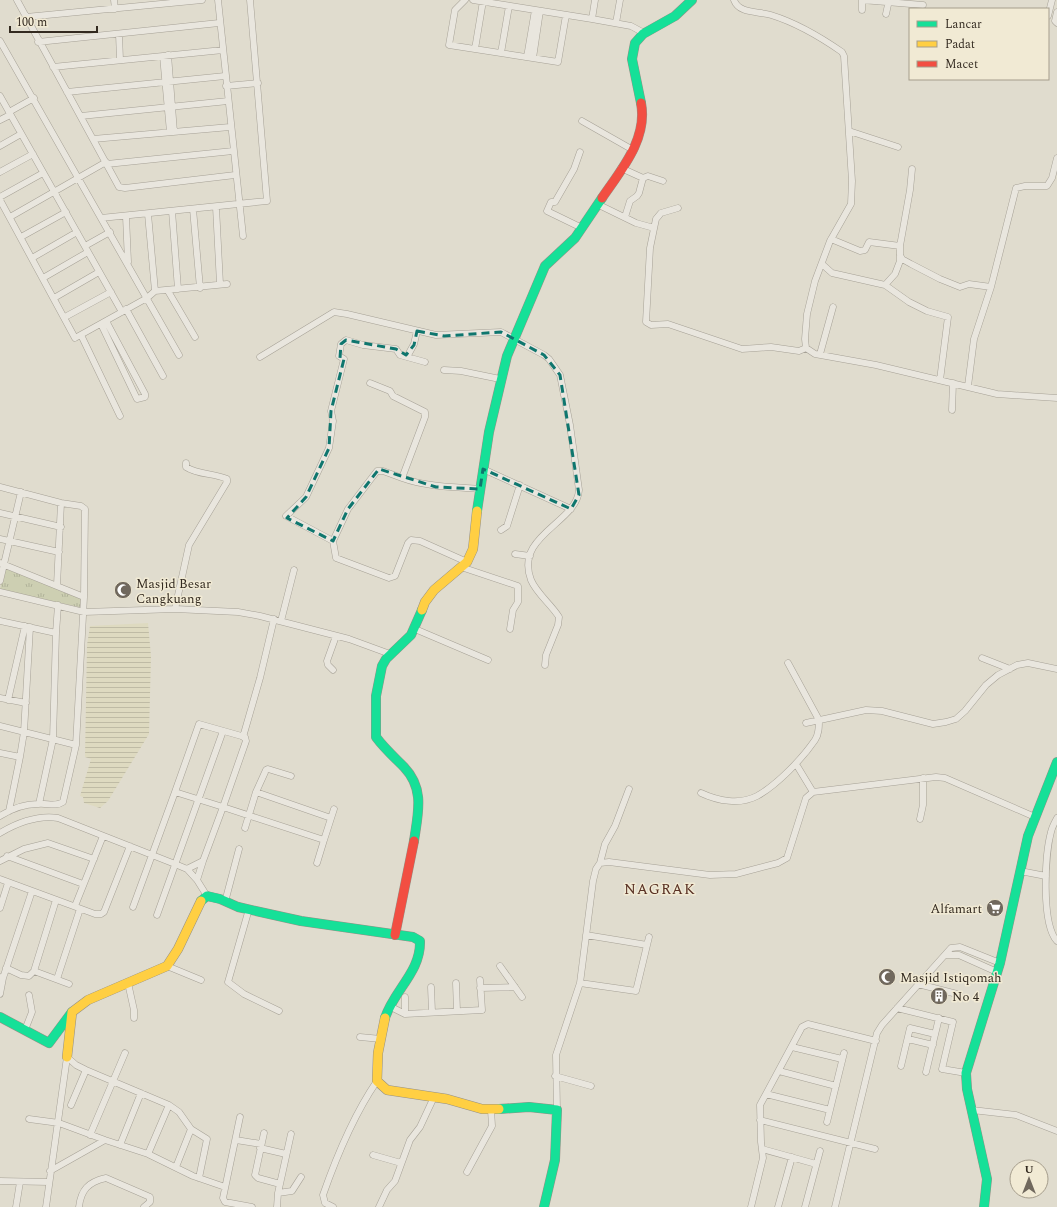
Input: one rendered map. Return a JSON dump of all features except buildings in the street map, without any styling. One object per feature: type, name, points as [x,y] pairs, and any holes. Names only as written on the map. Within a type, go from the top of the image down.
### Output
[{"type":"street","points":[[17,0],[38,42],[107,163],[117,185],[121,188],[235,175]]},
{"type":"street","points":[[114,0],[118,8]]},
{"type":"street","points":[[118,8],[120,0]]},
{"type":"street","points":[[26,17],[202,0]]},
{"type":"street","points":[[218,0],[219,23],[238,205],[243,236]]},
{"type":"street","points":[[101,218],[267,202],[250,0]]},
{"type":"street","points":[[465,0],[455,10],[449,45],[530,58],[558,62],[566,15]]},
{"type":"street","points":[[473,0],[616,23],[631,26],[644,33]]},
{"type":"street","points":[[592,19],[595,0]]},
{"type":"street","points":[[616,23],[620,0]]},
{"type":"street","points":[[395,934],[410,860],[419,797],[417,786],[411,776],[402,768],[376,737],[379,678],[385,660],[404,643],[415,629],[425,603],[433,590],[464,564],[473,549],[483,469],[500,379],[507,356],[545,266],[575,238],[633,150],[641,133],[643,119],[632,53],[636,42],[644,33],[674,17],[692,0]]},
{"type":"street","points":[[734,0],[740,10],[771,15],[809,30],[842,52],[845,62],[852,181],[851,204],[831,240],[813,286],[804,339],[806,348]]},
{"type":"street","points":[[862,10],[862,0],[889,1],[923,5]]},
{"type":"street","points":[[1049,12],[1052,0]]},
{"type":"street","points":[[886,14],[889,1]]},
{"type":"street","points":[[475,49],[483,2]]},
{"type":"street","points":[[501,53],[509,6]]},
{"type":"street","points":[[1050,9],[1057,11],[1055,21],[1057,23]]},
{"type":"street","points":[[530,58],[538,10]]},
{"type":"street","points":[[38,42],[219,23]]},
{"type":"street","points":[[119,34],[120,60]]},
{"type":"street","points":[[0,41],[34,98],[179,355]]},
{"type":"street","points":[[53,67],[223,50]]},
{"type":"street","points":[[166,55],[172,132]]},
{"type":"street","points":[[67,92],[225,76]]},
{"type":"street","points":[[226,86],[258,82]]},
{"type":"street","points":[[0,96],[99,272],[163,376]]},
{"type":"street","points":[[0,120],[34,98]]},
{"type":"street","points":[[81,116],[228,102]]},
{"type":"street","points":[[582,121],[633,150]]},
{"type":"street","points":[[93,139],[230,127]]},
{"type":"street","points":[[849,132],[898,147]]},
{"type":"street","points":[[0,146],[21,134]]},
{"type":"street","points":[[10,217],[79,177],[107,163],[233,151]]},
{"type":"street","points":[[580,152],[574,169],[555,202],[551,202],[547,211],[582,228]]},
{"type":"street","points":[[0,172],[32,154]]},
{"type":"street","points":[[968,386],[974,339],[991,287],[1016,188],[1025,186],[1047,186],[1052,178],[1057,158]]},
{"type":"street","points":[[621,168],[643,178],[648,176],[663,181]]},
{"type":"street","points":[[885,285],[895,274],[900,255],[900,246],[910,190],[912,169]]},
{"type":"street","points":[[43,173],[0,198],[75,338],[147,298],[155,291],[200,288],[227,284]]},
{"type":"street","points":[[625,217],[630,201],[639,193],[643,178]]},
{"type":"street","points":[[598,204],[625,217],[654,228]]},
{"type":"street","points":[[216,207],[220,284]]},
{"type":"street","points":[[678,208],[661,213],[658,216],[654,228],[650,248],[645,316],[648,324],[668,324],[742,350],[771,347],[799,351],[806,348],[820,354],[876,365],[997,394],[1057,398]]},
{"type":"street","points":[[193,209],[200,288]]},
{"type":"street","points":[[172,211],[178,289]]},
{"type":"street","points":[[21,237],[66,212]]},
{"type":"street","points":[[148,214],[155,291]]},
{"type":"street","points":[[126,216],[128,264]]},
{"type":"street","points":[[32,258],[77,232]]},
{"type":"street","points":[[43,278],[110,232]]},
{"type":"street","points":[[831,240],[860,251],[865,250],[868,242],[900,246]]},
{"type":"street","points":[[900,255],[902,259],[911,264],[960,287],[970,284],[991,287]]},
{"type":"street","points":[[822,264],[832,273],[885,285],[909,302],[927,311],[948,317],[940,380]]},
{"type":"street","points":[[54,298],[99,272]]},
{"type":"street","points":[[168,291],[195,337]]},
{"type":"street","points":[[65,317],[111,292]]},
{"type":"street","points":[[820,354],[833,307]]},
{"type":"street","points":[[260,357],[323,317],[334,312],[444,336],[501,332],[544,355],[557,369],[560,375],[570,425],[579,495],[570,508],[539,538],[530,556],[529,572],[534,586],[559,617],[558,625],[546,655],[545,664]]},
{"type":"street","points":[[104,322],[145,394],[141,399],[137,399],[104,322]]},
{"type":"street","points":[[407,358],[414,344],[417,331]]},
{"type":"street","points":[[81,335],[120,416]]},
{"type":"street","points":[[333,541],[286,516],[296,509],[306,497],[329,448],[332,421],[331,411],[344,360],[339,356],[341,344],[346,340],[363,345],[396,348],[400,355],[425,362]]},
{"type":"street","points":[[444,370],[461,371],[500,379]]},
{"type":"street","points":[[952,410],[953,383]]},
{"type":"street","points":[[370,384],[390,390],[393,396],[425,412],[425,416],[402,478]]},
{"type":"street","points":[[175,609],[189,545],[227,482],[227,479],[221,476],[191,470],[186,467],[186,463]]},
{"type":"street","points":[[483,469],[570,508]]},
{"type":"street","points":[[480,489],[448,486],[436,487],[402,478],[383,471],[378,471],[348,510],[333,541],[336,558],[389,578],[394,576],[408,543],[411,540],[420,541],[464,564],[518,586],[518,602],[513,610],[510,629]]},
{"type":"street","points":[[501,530],[507,526],[520,485]]},
{"type":"street","points":[[0,487],[61,503],[81,506],[85,509],[84,612],[76,745],[63,802],[58,804],[39,804],[9,811],[0,816]]},
{"type":"street","points":[[0,581],[2,564],[10,541],[21,492]]},
{"type":"street","points":[[57,585],[61,503]]},
{"type":"street","points":[[0,513],[61,527]]},
{"type":"street","points":[[0,539],[59,552]]},
{"type":"street","points":[[515,554],[530,556]]},
{"type":"street","points":[[2,564],[84,597]]},
{"type":"street","points":[[281,621],[294,570]]},
{"type":"street","points":[[0,592],[84,612],[175,609],[238,612],[274,619],[336,636],[390,654]]},
{"type":"street","points":[[39,804],[53,739],[58,605]]},
{"type":"street","points":[[197,880],[246,741],[243,737],[260,678],[274,619]]},
{"type":"street","points":[[0,622],[56,633]]},
{"type":"street","points":[[8,700],[27,627]]},
{"type":"street","points":[[9,811],[24,732],[27,627]]},
{"type":"street","points":[[415,629],[488,660]]},
{"type":"street","points":[[333,670],[327,664],[336,636]]},
{"type":"street","points":[[982,658],[1010,669]]},
{"type":"street","points":[[701,793],[714,799],[724,801],[742,800],[757,796],[796,764],[815,740],[819,729],[819,720],[788,663]]},
{"type":"street","points":[[806,723],[866,710],[882,711],[933,724],[946,722],[956,718],[965,711],[986,685],[998,675],[1017,665],[1028,663],[1057,669]]},
{"type":"street","points":[[0,698],[26,703]]},
{"type":"street","points":[[133,907],[153,856],[198,725],[201,724],[243,737]]},
{"type":"street","points":[[0,726],[76,745]]},
{"type":"street","points":[[157,915],[199,801],[222,731]]},
{"type":"street","points":[[0,753],[20,758]]},
{"type":"street","points":[[984,1207],[987,1179],[967,1090],[966,1073],[1000,963],[1020,871],[1035,817],[1057,762]]},
{"type":"street","points":[[796,764],[812,792]]},
{"type":"street","points":[[245,828],[256,792],[267,769],[291,776]]},
{"type":"street","points":[[600,863],[609,862],[710,875],[736,874],[778,863],[787,858],[804,802],[808,795],[812,792],[923,778],[945,778],[1035,817]]},
{"type":"street","points":[[920,819],[923,805],[923,778]]},
{"type":"street","points":[[544,1207],[555,1160],[557,1110],[555,1076],[556,1055],[580,983],[593,881],[597,866],[600,863],[604,844],[615,826],[629,789]]},
{"type":"street","points":[[175,792],[199,801],[249,815],[324,840]]},
{"type":"street","points":[[256,792],[331,818]]},
{"type":"street","points":[[317,863],[334,809]]},
{"type":"street","points":[[0,833],[11,826],[37,818],[52,817],[64,820],[186,869],[197,880],[207,896],[249,909],[301,921],[417,938],[420,942],[421,950],[414,969],[389,1006],[381,1040],[377,1081],[364,1100],[349,1128],[323,1195],[325,1203],[333,1207]]},
{"type":"street","points":[[1057,818],[1051,833],[1046,876],[1048,924],[1057,941]]},
{"type":"street","points":[[57,979],[78,908],[83,884],[104,836]]},
{"type":"street","points":[[0,861],[7,856],[24,849],[48,843],[94,859]]},
{"type":"street","points":[[0,879],[94,914],[101,914],[104,912],[130,846]]},
{"type":"street","points":[[226,902],[239,849]]},
{"type":"street","points":[[7,856],[83,884]]},
{"type":"street","points":[[186,869],[203,861]]},
{"type":"street","points":[[1020,871],[1046,876]]},
{"type":"street","points":[[0,908],[8,883]]},
{"type":"street","points":[[0,994],[2,978],[32,890]]},
{"type":"street","points":[[0,1017],[49,1043],[72,1012],[82,1004],[167,966],[178,949],[199,902],[207,896]]},
{"type":"street","points":[[6,968],[21,975],[29,976],[34,971],[56,900]]},
{"type":"street","points":[[249,909],[228,982],[244,994],[279,1011]]},
{"type":"street","points":[[586,934],[647,945]]},
{"type":"street","points":[[580,983],[636,991],[649,937]]},
{"type":"street","points":[[835,1207],[876,1041],[882,1025],[951,948],[957,946],[1000,963]]},
{"type":"street","points":[[945,955],[959,955],[997,972]]},
{"type":"street","points":[[167,966],[201,980]]},
{"type":"street","points":[[500,966],[522,997]]},
{"type":"street","points":[[34,971],[69,984]]},
{"type":"street","points":[[389,1006],[405,1014],[482,1010],[480,980]]},
{"type":"street","points":[[128,983],[134,1010],[134,1018]]},
{"type":"street","points":[[456,983],[457,1011]]},
{"type":"street","points":[[918,984],[957,994]]},
{"type":"street","points":[[431,987],[432,1012]]},
{"type":"street","points":[[480,988],[515,987]]},
{"type":"street","points":[[25,1030],[32,1012],[29,995]]},
{"type":"street","points":[[405,997],[405,1014]]},
{"type":"street","points":[[897,1008],[953,1022],[942,1069],[966,1073]]},
{"type":"street","points":[[46,1207],[72,1012]]},
{"type":"street","points":[[926,1072],[939,1018]]},
{"type":"street","points":[[751,1207],[763,1158],[760,1105],[802,1027],[808,1024],[876,1041]]},
{"type":"street","points":[[901,1066],[910,1028],[935,1034]]},
{"type":"street","points":[[360,1037],[381,1040]]},
{"type":"street","points":[[908,1039],[933,1045]]},
{"type":"street","points":[[792,1047],[843,1056],[827,1122]]},
{"type":"street","points":[[90,1135],[125,1053]]},
{"type":"street","points":[[67,1057],[76,1065],[86,1070],[113,1080],[169,1105],[179,1112],[191,1129],[207,1140],[199,1178]]},
{"type":"street","points":[[71,1105],[86,1070]]},
{"type":"street","points":[[779,1071],[836,1086]]},
{"type":"street","points":[[555,1076],[591,1086]]},
{"type":"street","points":[[377,1081],[387,1090],[434,1097],[491,1110],[529,1107],[557,1110]]},
{"type":"street","points":[[120,1145],[141,1093]]},
{"type":"street","points":[[766,1094],[830,1110]]},
{"type":"street","points":[[379,1207],[387,1190],[395,1182],[410,1140],[421,1126],[434,1097]]},
{"type":"street","points":[[148,1154],[169,1105]]},
{"type":"street","points":[[467,1172],[492,1126],[491,1110]]},
{"type":"street","points":[[972,1110],[1016,1115],[1057,1131]]},
{"type":"street","points":[[240,1117],[222,1198],[224,1204],[252,1207]]},
{"type":"street","points":[[29,1119],[58,1123],[148,1154],[199,1178],[225,1187]]},
{"type":"street","points":[[760,1120],[875,1149]]},
{"type":"street","points":[[176,1167],[191,1129]]},
{"type":"street","points":[[264,1134],[256,1176],[280,1184]]},
{"type":"street","points":[[276,1207],[291,1134]]},
{"type":"street","points":[[50,1171],[104,1140]]},
{"type":"street","points":[[236,1140],[286,1154]]},
{"type":"street","points":[[762,1149],[816,1164]]},
{"type":"street","points":[[805,1207],[820,1151]]},
{"type":"street","points":[[373,1155],[401,1163]]},
{"type":"street","points":[[778,1207],[792,1157]]},
{"type":"street","points":[[278,1192],[292,1191],[301,1177]]},
{"type":"street","points":[[79,1207],[81,1194],[84,1189],[106,1178],[150,1197],[150,1202],[144,1207]]},
{"type":"street","points":[[0,1182],[49,1182]]},
{"type":"street","points":[[16,1207],[20,1182]]},
{"type":"highlighted area","points":[[417,331],[444,336],[501,332],[544,355],[560,375],[579,495],[571,509],[483,469],[480,489],[436,487],[379,469],[348,509],[333,541],[287,518],[306,497],[329,448],[331,411],[344,359],[340,358],[341,344],[346,340],[396,349],[406,355],[414,345]]},
{"type":"shaded area","points":[[148,623],[151,656],[149,734],[108,801],[100,808],[84,803],[83,797],[80,796],[91,759],[85,757],[87,645],[90,626]]},
{"type":"green space","points":[[4,565],[84,597],[84,608],[0,590]]},
{"type":"traffic: fast","points":[[641,103],[632,59],[635,43],[643,34],[675,16],[692,0]]},
{"type":"traffic: fast","points":[[477,511],[489,432],[507,356],[545,266],[575,238],[602,198]]},
{"type":"traffic: fast","points":[[414,841],[418,811],[415,784],[411,775],[376,737],[376,696],[382,666],[386,659],[411,635],[422,610]]},
{"type":"traffic: fast","points":[[984,1207],[987,1179],[967,1089],[966,1073],[1000,963],[1028,836],[1057,762]]},
{"type":"traffic: fast","points":[[201,901],[207,896],[220,899],[238,907],[301,921],[413,937],[420,941],[419,952],[412,972],[394,999],[385,1018]]},
{"type":"traffic: fast","points":[[0,1017],[49,1043],[72,1012]]},
{"type":"traffic: fast","points":[[499,1109],[529,1107],[557,1110],[555,1160],[544,1207]]},
{"type":"traffic: slow","points":[[422,610],[425,602],[434,590],[467,562],[473,549],[477,511]]},
{"type":"traffic: slow","points":[[67,1057],[72,1012],[88,1000],[167,966],[178,949],[201,901]]},
{"type":"traffic: slow","points":[[385,1018],[378,1053],[377,1081],[387,1090],[447,1099],[482,1109],[499,1109]]},
{"type":"traffic: jam","points":[[602,198],[625,165],[637,141],[641,129],[641,103]]},
{"type":"traffic: jam","points":[[395,935],[414,841]]},
{"type":"place","name":"Masjid Besar Cangkuang","points":[[123,590]]},
{"type":"place","name":"Alfamart","points":[[995,908]]},
{"type":"place","name":"Masjid Istiqomah","points":[[887,977]]},
{"type":"place","name":"No 4","points":[[939,996]]},
{"type":"district","name":"NAGRAK","points":[[660,889]]}]
